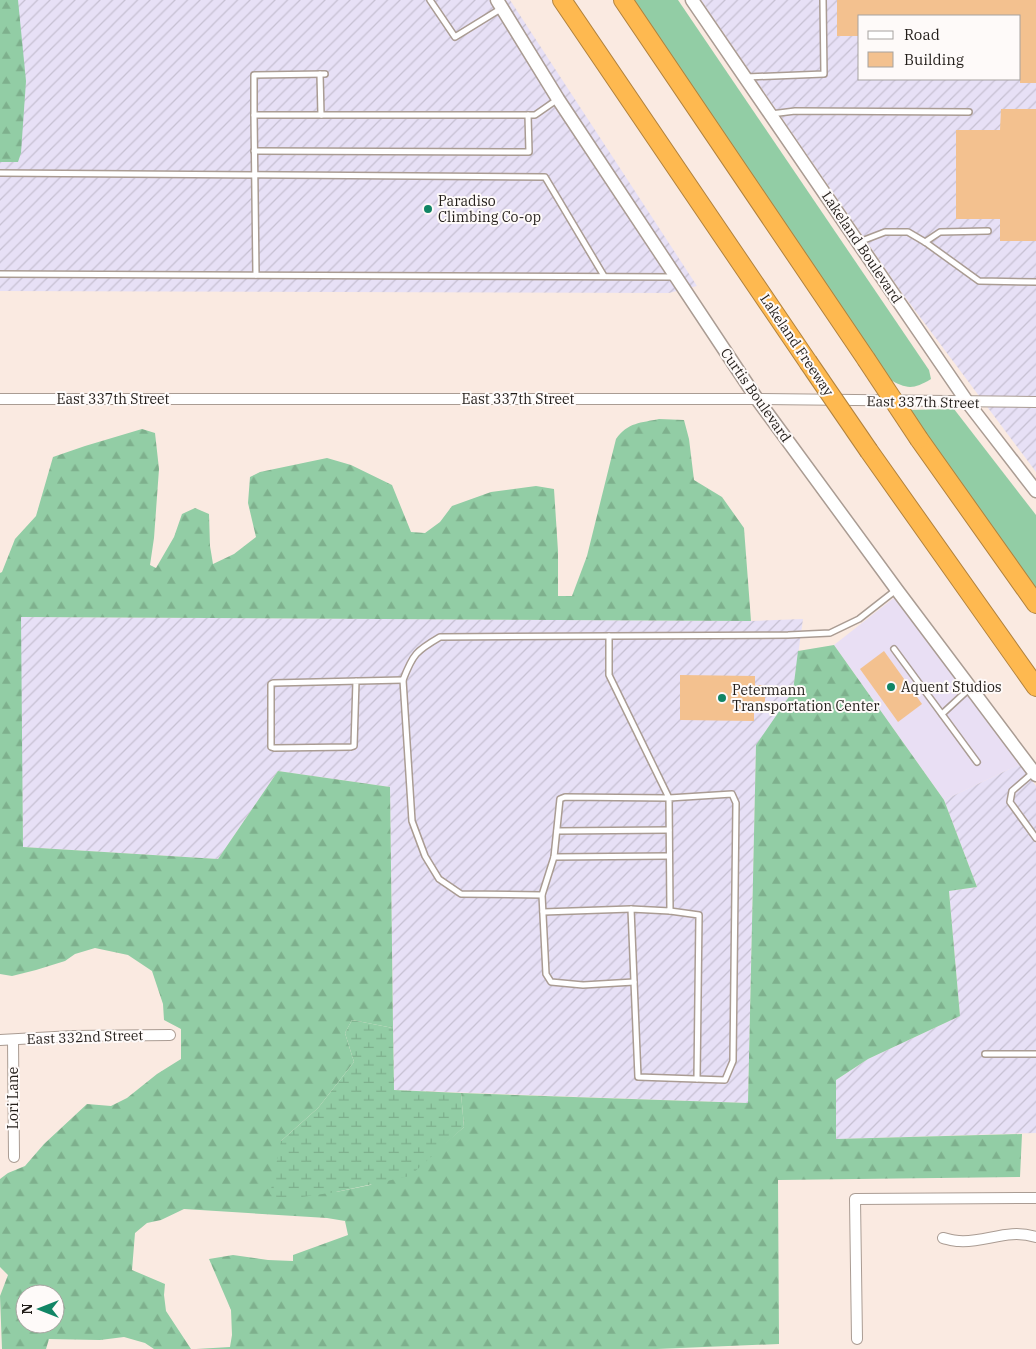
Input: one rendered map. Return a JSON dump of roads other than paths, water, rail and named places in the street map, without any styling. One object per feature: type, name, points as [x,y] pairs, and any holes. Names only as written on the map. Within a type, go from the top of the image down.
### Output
[{"type":"highway","name":"Lakeland Freeway","points":[[562,0],[869,451],[1036,688]]},
{"type":"highway","points":[[622,0],[919,439],[1036,604]]},
{"type":"street","name":"Lakeland Boulevard","points":[[692,0],[968,402],[1036,492]]},
{"type":"street","name":"Curtis Boulevard","points":[[500,4],[558,99],[757,399],[897,590],[1035,773]]},
{"type":"street","name":"East 337th Street","points":[[0,399],[757,399],[1036,402]]},
{"type":"street","name":"East 332nd Street","points":[[0,1040],[73,1036],[170,1035]]},
{"type":"street","name":"Lori Lane","points":[[13,1040],[14,1157]]},
{"type":"street","points":[[857,1339],[855,1199],[1036,1198]]},
{"type":"street","points":[[943,1238],[957,1241],[972,1241],[1012,1233],[1036,1237]]},
{"type":"lane","points":[[430,0],[455,38],[500,4]]},
{"type":"lane","points":[[745,77],[824,74],[823,0]]},
{"type":"lane","points":[[256,275],[254,75],[323,74],[321,115]]},
{"type":"lane","points":[[254,115],[536,115],[558,99]]},
{"type":"lane","points":[[770,114],[795,111],[969,112]]},
{"type":"lane","points":[[254,151],[529,152],[528,115]]},
{"type":"lane","points":[[0,173],[545,177],[604,276]]},
{"type":"lane","points":[[925,242],[940,232],[988,231]]},
{"type":"lane","points":[[858,243],[885,232],[908,232],[979,281],[1036,282]]},
{"type":"lane","points":[[0,274],[676,277]]},
{"type":"lane","points":[[542,895],[461,894],[439,880],[425,856],[412,821],[403,680],[410,661],[421,648],[440,637],[788,635],[830,633],[859,619],[897,590]]},
{"type":"lane","points":[[609,636],[609,675],[669,798],[670,911]]},
{"type":"lane","points":[[894,649],[977,762]]},
{"type":"lane","points":[[356,681],[354,746],[272,747],[271,684],[356,681],[403,680]]},
{"type":"lane","points":[[942,714],[970,687]]},
{"type":"lane","points":[[1035,773],[1012,791],[1010,802],[1036,838]]},
{"type":"lane","points":[[631,909],[638,1077],[725,1080],[733,1061],[736,803],[732,794],[669,798],[565,797],[560,799],[554,857],[542,895],[546,974],[551,982],[583,985],[634,982]]},
{"type":"lane","points":[[557,831],[669,830]]},
{"type":"lane","points":[[554,857],[669,856]]},
{"type":"lane","points":[[543,912],[631,909],[699,915],[697,1079]]},
{"type":"lane","points":[[985,1054],[1036,1054]]},
{"type":"place","name":"Paradiso Climbing Co-op","points":[[428,209]]},
{"type":"place","name":"Aquent Studios","points":[[891,687]]},
{"type":"place","name":"Petermann Transportation Center","points":[[722,698]]}]
